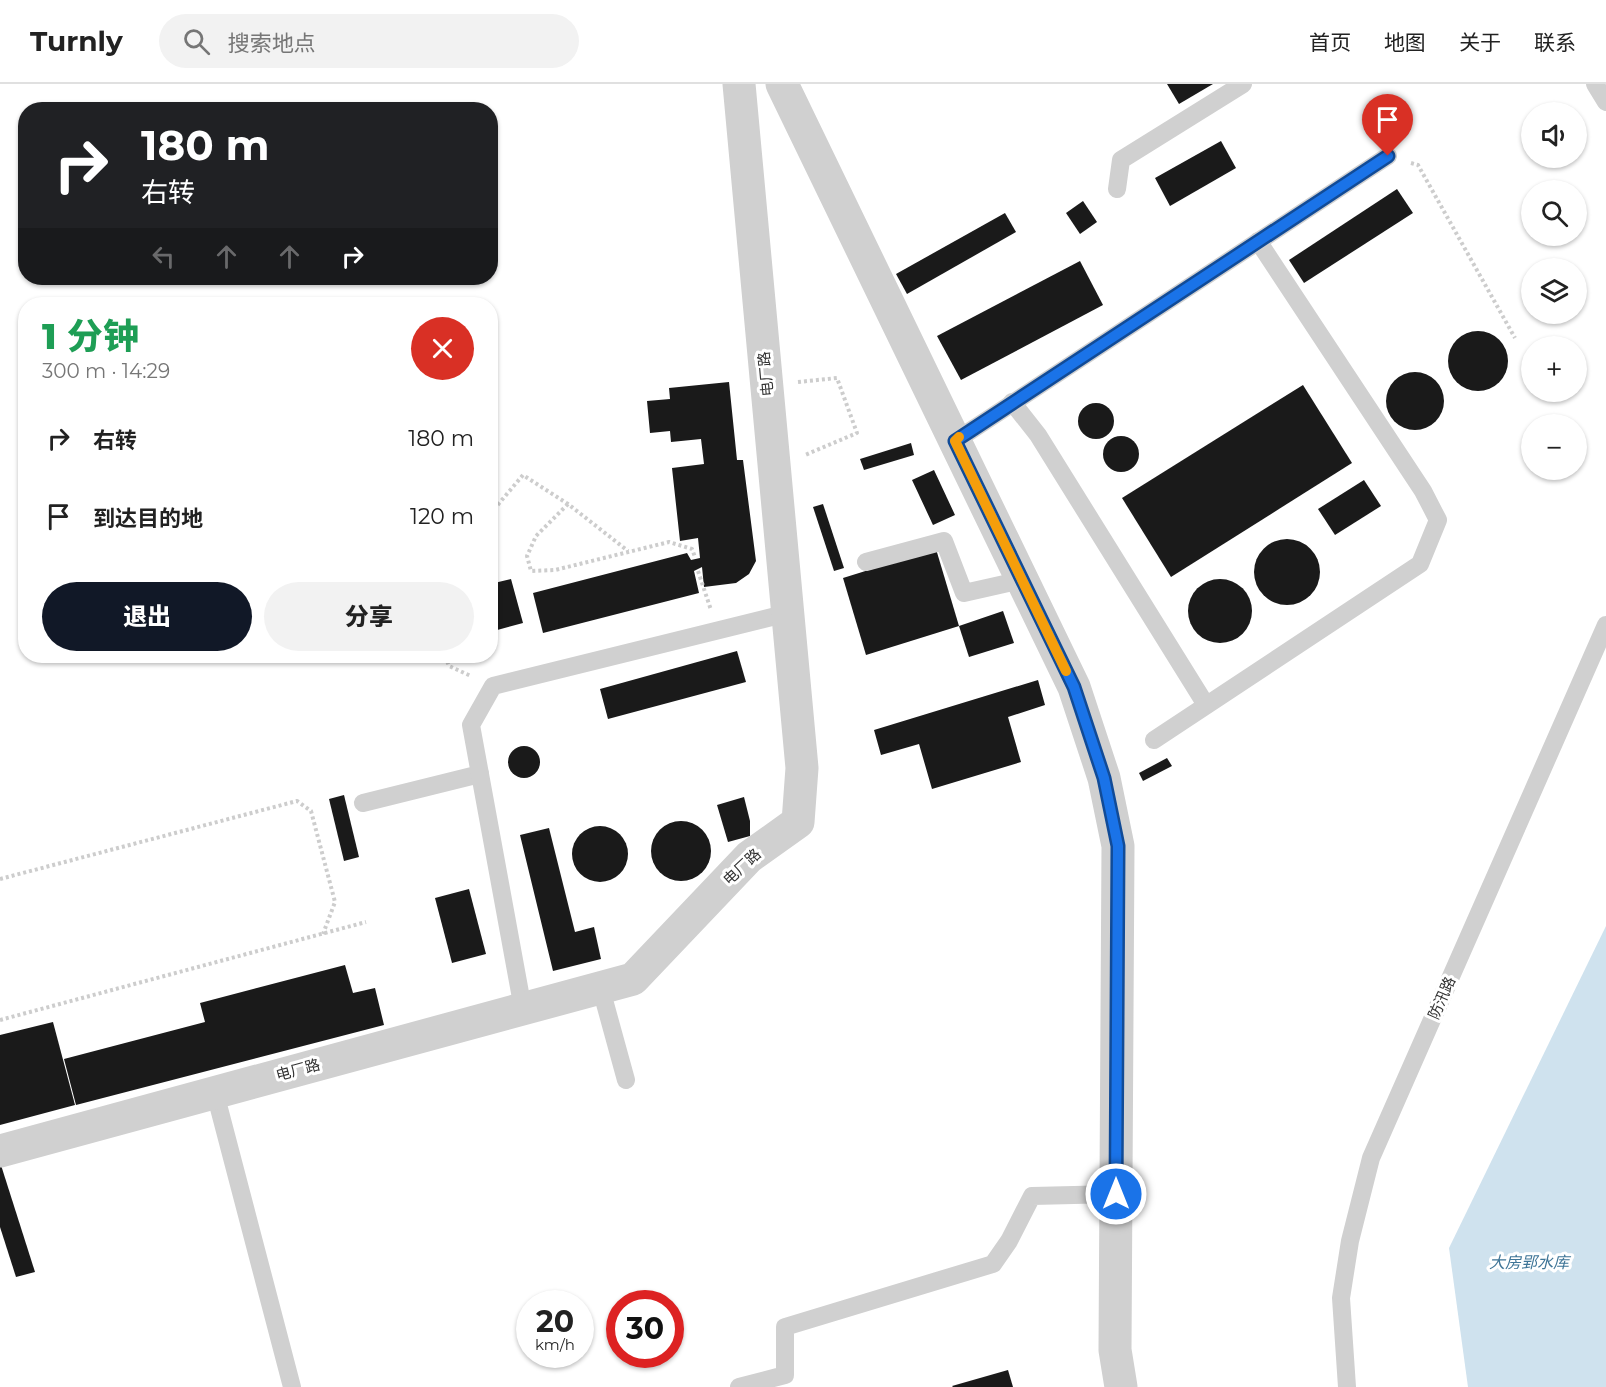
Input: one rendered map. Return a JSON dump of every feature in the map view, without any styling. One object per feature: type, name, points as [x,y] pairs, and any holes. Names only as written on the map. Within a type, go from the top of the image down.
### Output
[{"type":"street","name":"电厂路","points":[[0,1151],[633,979],[749,856],[798,822],[802,768],[740,84]]},
{"type":"street","points":[[786,85],[1074,687],[1104,778],[1118,846],[1114,1350],[1121,1387]]},
{"type":"lane","points":[[1117,189],[1121,160],[1243,84]]},
{"type":"lane","points":[[1595,84],[1606,102]]},
{"type":"lane","points":[[955,441],[1388,156]]},
{"type":"lane","points":[[1154,740],[1420,564],[1438,520],[1423,491],[1258,241]]},
{"type":"lane","points":[[1012,402],[1038,435],[1206,705]]},
{"type":"lane","points":[[866,562],[944,541],[964,593],[1022,580]]},
{"type":"lane","points":[[523,1010],[471,725],[493,686],[788,613]]},
{"type":"lane","name":"防汛路","points":[[1347,1387],[1341,1298],[1350,1241],[1371,1158],[1606,625]]},
{"type":"lane","points":[[363,803],[480,774]]},
{"type":"lane","points":[[601,988],[626,1080]]},
{"type":"lane","points":[[215,1093],[292,1387]]},
{"type":"lane","points":[[739,1387],[785,1375],[785,1327],[993,1264],[1009,1241],[1032,1196],[1116,1194]]},
{"type":"path","points":[[1388,156],[1418,165],[1515,338]]},
{"type":"path","points":[[767,384],[837,378],[857,433],[798,458],[774,461]]},
{"type":"path","points":[[498,505],[523,476],[568,504],[629,552]]},
{"type":"path","points":[[568,504],[536,536],[527,555],[531,571],[555,570],[669,542],[693,549],[694,557]]},
{"type":"path","points":[[698,571],[719,630]]},
{"type":"path","points":[[448,663],[449,666],[493,686]]},
{"type":"path","points":[[0,879],[297,801],[311,810],[335,902],[323,934]]},
{"type":"path","points":[[0,1020],[366,922]]},
{"type":"water","name":"大房郢水库","points":[[1606,926],[1606,1387],[1468,1387],[1449,1248]]},
{"type":"building","points":[[1167,84],[1213,84],[1179,104]]},
{"type":"building","points":[[1221,141],[1236,168],[1170,206],[1155,178]]},
{"type":"building","points":[[1397,189],[1413,213],[1304,283],[1289,260]]},
{"type":"building","points":[[1083,201],[1097,222],[1080,234],[1066,213]]},
{"type":"building","points":[[1005,213],[1016,232],[907,294],[896,274]]},
{"type":"building","points":[[1080,261],[1103,305],[961,380],[937,336]]},
{"type":"building","points":[[1478,331],[1499,340],[1508,361],[1499,382],[1478,391],[1457,382],[1448,361],[1457,340]]},
{"type":"building","points":[[1409,372],[1421,372],[1436,380],[1444,395],[1444,407],[1436,422],[1421,430],[1409,430],[1394,422],[1386,407],[1386,395],[1394,380]]},
{"type":"building","points":[[729,382],[737,460],[743,460],[756,561],[749,574],[736,583],[704,587],[702,567],[694,571],[699,593],[543,633],[533,593],[687,553],[691,560],[700,558],[698,538],[680,541],[672,468],[704,464],[701,439],[671,442],[670,431],[650,433],[647,401],[670,399],[669,388]]},
{"type":"building","points":[[1303,385],[1352,463],[1171,577],[1122,498]]},
{"type":"building","points":[[1096,403],[1109,408],[1114,421],[1109,434],[1096,439],[1083,434],[1078,421],[1083,408]]},
{"type":"building","points":[[1121,436],[1134,441],[1139,454],[1134,467],[1121,472],[1108,467],[1103,454],[1108,441]]},
{"type":"building","points":[[911,443],[914,455],[864,470],[860,459]]},
{"type":"building","points":[[934,470],[955,515],[933,525],[912,480]]},
{"type":"building","points":[[1364,480],[1381,506],[1335,535],[1318,509]]},
{"type":"building","points":[[823,504],[844,568],[834,571],[813,507]]},
{"type":"building","points":[[1281,539],[1293,539],[1305,544],[1315,554],[1320,572],[1318,585],[1305,600],[1293,605],[1281,605],[1269,600],[1259,590],[1254,578],[1254,566],[1259,554],[1269,544]]},
{"type":"building","points":[[936,549],[959,626],[866,655],[843,578]]},
{"type":"building","points":[[511,579],[523,623],[498,630],[498,582]]},
{"type":"building","points":[[1214,579],[1226,579],[1243,588],[1250,599],[1252,611],[1250,623],[1243,634],[1226,643],[1214,643],[1202,638],[1193,629],[1188,617],[1188,605],[1193,593],[1202,584]]},
{"type":"building","points":[[1003,611],[1014,643],[969,657],[959,626]]},
{"type":"building","points":[[737,651],[746,682],[608,719],[600,689]]},
{"type":"building","points":[[1038,680],[1045,705],[1008,717],[1021,762],[932,789],[919,744],[881,755],[874,730]]},
{"type":"building","points":[[524,746],[536,750],[540,762],[536,774],[524,778],[512,774],[508,762],[512,750]]},
{"type":"building","points":[[1167,758],[1172,766],[1143,781],[1139,773]]},
{"type":"building","points":[[344,795],[359,857],[344,861],[329,799]]},
{"type":"building","points":[[744,797],[750,821],[750,836],[728,842],[717,805]]},
{"type":"building","points":[[675,821],[687,821],[698,826],[706,834],[711,851],[709,863],[698,876],[687,881],[675,881],[664,876],[656,868],[651,857],[651,845],[656,834],[664,826]]},
{"type":"building","points":[[600,826],[615,831],[623,839],[628,854],[623,869],[615,877],[600,882],[585,877],[577,869],[572,854],[577,839],[585,831]]},
{"type":"building","points":[[549,828],[575,932],[594,927],[601,959],[553,971],[520,835]]},
{"type":"building","points":[[469,889],[486,954],[452,963],[435,898]]},
{"type":"building","points":[[345,965],[353,993],[375,988],[384,1025],[76,1105],[64,1059],[205,1022],[200,1003]]},
{"type":"building","points":[[53,1022],[75,1105],[0,1125],[0,1035]]},
{"type":"building","points":[[0,1162],[35,1272],[16,1277],[0,1227]]},
{"type":"building","points":[[1008,1370],[1013,1387],[952,1386]]},
{"type":"slow traffic","points":[[959,437],[955,441],[1066,671]]},
{"type":"route","points":[[1116,1194],[1118,846],[1104,778],[1074,687],[955,441],[1388,156]]}]
